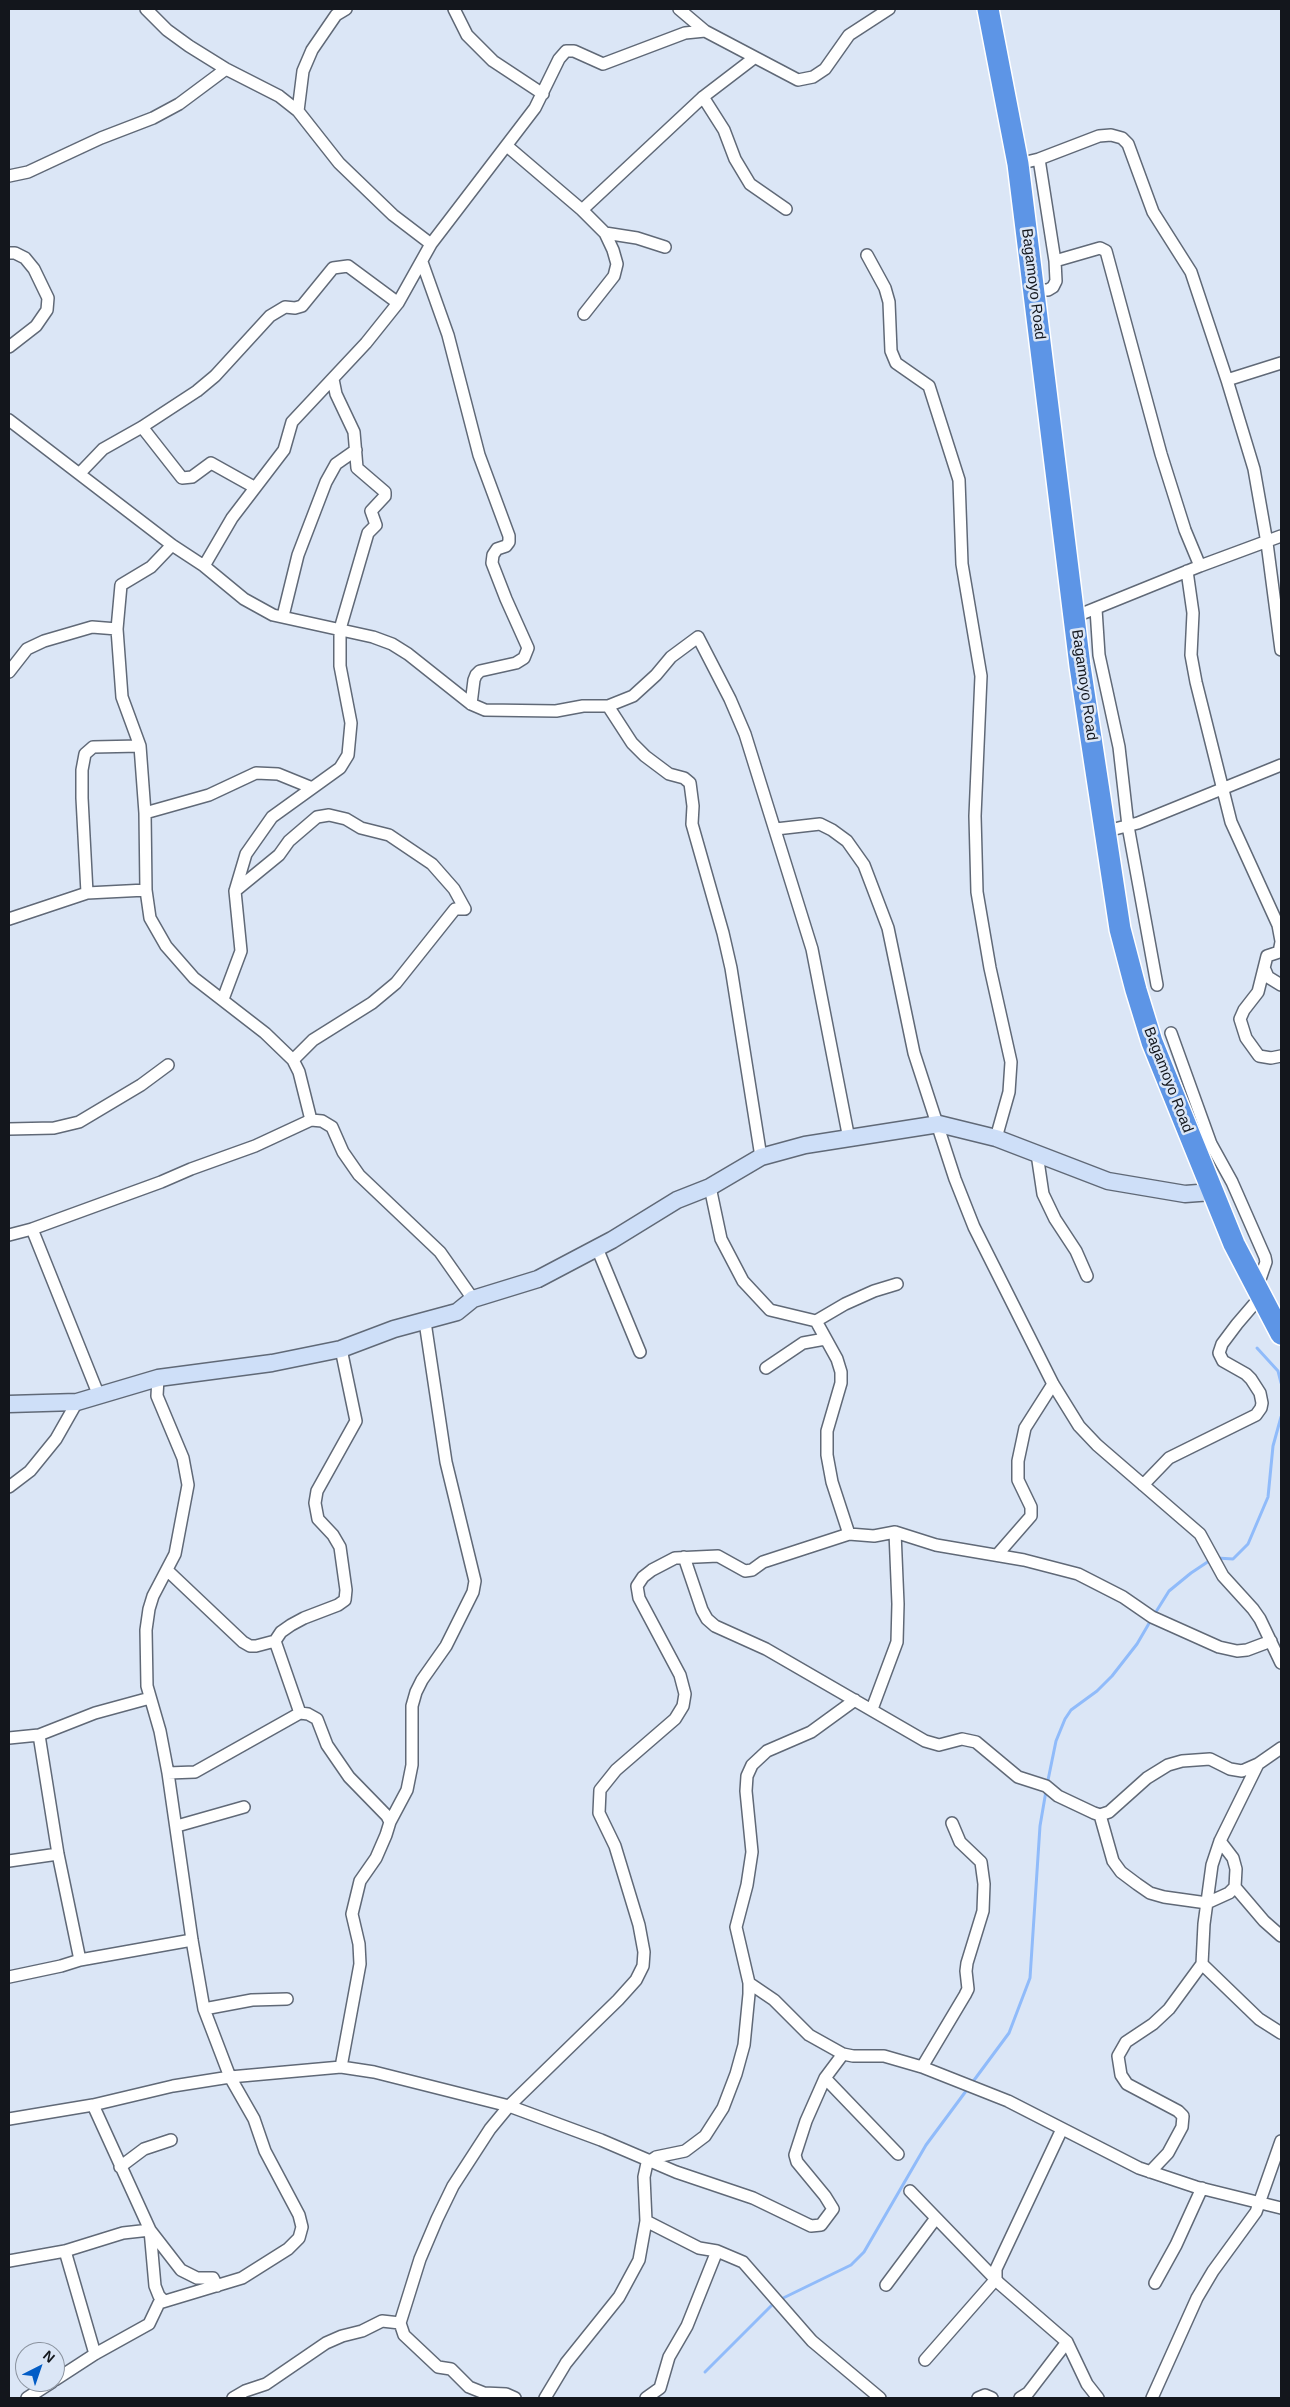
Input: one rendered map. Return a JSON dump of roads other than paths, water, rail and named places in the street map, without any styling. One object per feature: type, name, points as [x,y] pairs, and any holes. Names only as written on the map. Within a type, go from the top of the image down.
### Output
[{"type":"highway","name":"Bagamoyo Road","points":[[988,9],[1018,164],[1074,617],[1120,929],[1152,1042],[1203,1148],[1212,1192],[1234,1244],[1281,1334]]},
{"type":"street","points":[[146,9],[167,30],[226,69],[279,96],[298,111],[339,164],[393,215],[432,244]]},
{"type":"street","points":[[298,111],[304,71],[312,50],[336,15],[346,9]]},
{"type":"street","points":[[454,9],[466,35],[493,61],[543,94]]},
{"type":"street","points":[[679,9],[705,31],[798,80],[813,78],[825,68],[849,35],[889,9]]},
{"type":"street","points":[[204,566],[232,518],[284,450],[292,422],[334,379],[398,303],[432,244],[507,146],[543,94],[559,59],[566,52],[574,51],[603,64],[685,33],[705,31]]},
{"type":"street","points":[[582,210],[703,97],[754,58]]},
{"type":"street","points":[[9,176],[28,172],[101,138],[153,118],[179,104],[226,69]]},
{"type":"street","points":[[703,97],[724,130],[735,159],[750,184],[786,209]]},
{"type":"street","points":[[1018,164],[1039,159],[1099,136],[1111,135],[1122,138],[1128,144],[1154,212],[1191,272],[1254,469],[1267,543],[1281,650]]},
{"type":"street","points":[[507,146],[582,210],[605,233],[615,257],[614,276],[584,314]]},
{"type":"street","points":[[1034,290],[1048,290],[1056,282],[1055,261],[1039,159]]},
{"type":"street","points":[[605,233],[637,238],[664,247]]},
{"type":"street","points":[[1055,261],[1100,248],[1106,252],[1161,454],[1185,530],[1200,566]]},
{"type":"street","points":[[9,253],[15,253],[25,258],[34,269],[48,298],[47,310],[36,326],[9,347]]},
{"type":"street","points":[[867,255],[885,288],[889,302],[891,351],[893,357],[896,363],[929,386],[959,480],[962,564],[981,676],[975,816],[977,892],[990,968],[1010,1062],[1009,1092],[996,1138]]},
{"type":"street","points":[[422,262],[448,335],[480,455],[509,536],[509,542],[506,546],[497,549],[493,554],[492,563],[528,648],[524,658],[516,663],[480,671],[474,680],[471,704]]},
{"type":"street","points":[[80,473],[103,449],[142,427],[198,391],[215,376],[270,316],[285,307],[295,308],[302,306],[334,268],[348,266],[398,303]]},
{"type":"street","points":[[1227,380],[1281,364]]},
{"type":"street","points":[[223,999],[241,951],[235,891],[246,854],[254,840],[272,818],[310,787],[340,768],[348,755],[351,723],[340,666],[340,630],[368,534],[376,525],[371,511],[385,496],[383,490],[357,468],[354,432],[336,394],[334,379]]},
{"type":"street","points":[[9,420],[172,546],[204,566],[244,599],[264,611],[392,644],[408,654],[471,704],[485,710],[556,711],[583,706],[608,706],[633,696],[672,657],[698,637],[730,699],[745,734],[812,949],[848,1139]]},
{"type":"street","points":[[142,427],[182,478],[192,477],[211,463],[254,487]]},
{"type":"street","points":[[283,616],[298,555],[326,482],[336,464],[356,450]]},
{"type":"street","points":[[1074,617],[1187,571],[1267,543],[1281,536]]},
{"type":"street","points":[[172,546],[151,567],[121,585],[116,629],[122,697],[140,746],[145,813],[146,890],[150,918],[166,946],[194,978],[282,1047],[293,1060],[299,1072],[311,1120]]},
{"type":"street","points":[[1187,571],[1193,613],[1192,655],[1196,682],[1231,822],[1278,925],[1281,942],[1279,952],[1267,956],[1258,992],[1244,1010],[1240,1019],[1246,1038],[1259,1056],[1271,1058],[1281,1056]]},
{"type":"street","points":[[1096,609],[1099,655],[1118,747],[1128,826],[1157,985]]},
{"type":"street","points":[[9,672],[28,649],[44,641],[92,627],[116,629]]},
{"type":"street","points":[[608,706],[632,743],[669,774],[684,778],[690,783],[693,806],[692,824],[724,933],[731,968],[761,1158]]},
{"type":"street","points":[[87,893],[82,788],[84,754],[93,747],[140,746]]},
{"type":"street","points":[[1106,831],[1128,826],[1281,765]]},
{"type":"street","points":[[145,813],[209,796],[256,773],[278,774],[310,787]]},
{"type":"street","points":[[235,891],[279,855],[289,842],[317,818],[329,816],[346,819],[362,828],[389,835],[432,864],[454,889],[465,910],[455,909],[396,983],[372,1003],[313,1040],[293,1060]]},
{"type":"street","points":[[776,829],[820,824],[847,841],[864,866],[888,928],[914,1053],[955,1179],[974,1228],[1054,1384],[1079,1426],[1097,1445],[1200,1534],[1223,1576],[1253,1609],[1281,1663]]},
{"type":"street","points":[[9,919],[87,893],[146,890]]},
{"type":"street","points":[[1265,970],[1268,977],[1281,985]]},
{"type":"street","points":[[1143,1486],[1169,1458],[1256,1415],[1262,1403],[1260,1393],[1251,1379],[1224,1361],[1219,1352],[1222,1344],[1259,1292],[1266,1262],[1265,1257],[1227,1172],[1203,1148],[1171,1033]]},
{"type":"street","points":[[9,1129],[54,1128],[79,1122],[141,1085],[168,1065]]},
{"type":"street","points":[[9,1235],[32,1229],[255,1146],[311,1120],[322,1121],[332,1126],[343,1152],[359,1175],[440,1252],[472,1300]]},
{"type":"street","points":[[9,1404],[77,1402],[158,1378],[272,1363],[341,1349],[394,1329],[457,1312],[472,1300],[538,1279],[596,1248],[677,1200],[710,1187],[761,1158],[805,1145],[938,1124],[996,1138],[1108,1181],[1185,1194],[1212,1192]]},
{"type":"street","points":[[1037,1154],[1043,1194],[1055,1219],[1076,1250],[1087,1276]]},
{"type":"street","points":[[710,1187],[721,1238],[743,1281],[770,1310],[816,1321],[845,1304],[874,1291],[897,1284]]},
{"type":"street","points":[[32,1229],[98,1396]]},
{"type":"street","points":[[596,1248],[640,1352]]},
{"type":"street","points":[[816,1321],[837,1359],[841,1372],[841,1383],[827,1431],[828,1455],[832,1482],[849,1534]]},
{"type":"street","points":[[341,2067],[360,1964],[359,1944],[352,1914],[360,1881],[376,1858],[390,1822],[408,1790],[412,1765],[412,1706],[416,1692],[422,1680],[446,1646],[473,1592],[475,1581],[446,1462],[425,1322]]},
{"type":"street","points":[[766,1368],[803,1343],[825,1339]]},
{"type":"street","points":[[168,1571],[243,1642],[250,1646],[276,1641],[281,1632],[291,1625],[338,1605],[345,1600],[346,1590],[340,1547],[334,1535],[318,1519],[315,1503],[317,1491],[356,1421],[341,1349]]},
{"type":"street","points":[[65,2374],[95,2354],[149,2324],[153,2319],[157,2306],[164,2301],[242,2278],[288,2249],[299,2238],[302,2227],[299,2215],[265,2151],[254,2120],[230,2077],[204,2009],[168,1773],[160,1731],[150,1698],[146,1673],[147,1623],[153,1596],[168,1571],[175,1554],[188,1486],[183,1458],[157,1396],[158,1378]]},
{"type":"street","points":[[997,1555],[1031,1516],[1031,1507],[1018,1480],[1018,1461],[1025,1428],[1054,1384]]},
{"type":"street","points":[[9,1487],[35,1465],[56,1439],[77,1402]]},
{"type":"street","points":[[515,2398],[506,2394],[484,2393],[469,2387],[451,2368],[438,2366],[404,2335],[400,2323],[420,2259],[437,2219],[453,2186],[490,2129],[509,2106],[618,2000],[636,1980],[643,1966],[644,1952],[639,1925],[615,1846],[599,1814],[600,1790],[616,1770],[675,1719],[683,1706],[685,1694],[680,1675],[639,1598],[637,1586],[642,1577],[675,1558],[718,1556],[745,1571],[752,1570],[763,1562],[849,1534],[874,1536],[895,1532],[936,1545],[997,1555],[1078,1574],[1123,1597],[1152,1617],[1219,1647],[1238,1651],[1247,1650],[1271,1641]]},
{"type":"street","points":[[872,1709],[897,1642],[898,1604],[895,1532]]},
{"type":"street","points":[[684,1557],[702,1610],[707,1619],[716,1626],[766,1648],[925,1741],[940,1745],[962,1739],[976,1742],[1018,1777],[1046,1786],[1058,1796],[1100,1815],[1109,1812],[1146,1778],[1168,1765],[1182,1761],[1210,1759],[1236,1772],[1258,1764],[1281,1748]]},
{"type":"street","points":[[276,1641],[300,1713]]},
{"type":"street","points":[[9,1738],[39,1735],[96,1713],[150,1698]]},
{"type":"street","points":[[648,2161],[685,2151],[705,2136],[719,2116],[734,2081],[744,2045],[749,1983],[736,1927],[747,1885],[752,1852],[747,1776],[759,1756],[811,1732],[855,1700]]},
{"type":"street","points":[[168,1773],[195,1772],[300,1713],[317,1719],[327,1745],[348,1777],[387,1816],[390,1822]]},
{"type":"street","points":[[39,1735],[58,1854],[80,1960]]},
{"type":"street","points":[[1150,2172],[1168,2153],[1182,2127],[1183,2116],[1178,2111],[1128,2084],[1122,2075],[1118,2056],[1126,2042],[1153,2024],[1169,2009],[1202,1964],[1212,1865],[1220,1841],[1258,1764]]},
{"type":"street","points":[[177,1826],[244,1807]]},
{"type":"street","points":[[1100,1815],[1113,1861],[1121,1872],[1150,1893],[1207,1903],[1223,1897],[1235,1887]]},
{"type":"street","points":[[922,2067],[968,1989],[967,1963],[983,1911],[984,1884],[981,1862],[960,1842],[952,1823]]},
{"type":"street","points":[[1220,1841],[1233,1858],[1236,1869],[1235,1887],[1264,1921],[1281,1936]]},
{"type":"street","points":[[9,1861],[58,1854]]},
{"type":"street","points":[[9,1976],[61,1966],[80,1960],[192,1940]]},
{"type":"street","points":[[1202,1964],[1259,2019],[1281,2033]]},
{"type":"street","points":[[749,1983],[774,2000],[809,2035],[843,2054],[853,2056],[884,2056],[922,2067],[1008,2100],[1150,2172],[1260,2204],[1281,2208]]},
{"type":"street","points":[[204,2009],[252,2000],[287,1999]]},
{"type":"street","points":[[9,2119],[93,2106],[173,2086],[230,2077],[341,2067],[374,2072],[509,2106],[601,2140],[648,2161],[753,2198],[811,2226],[821,2225],[831,2215],[833,2209],[795,2158],[806,2121],[825,2078],[843,2054]]},
{"type":"street","points":[[825,2078],[898,2154]]},
{"type":"street","points":[[93,2106],[150,2230],[181,2270],[197,2278],[212,2278],[217,2286]]},
{"type":"street","points":[[925,2360],[996,2280],[996,2270],[1062,2129]]},
{"type":"street","points":[[120,2167],[144,2149],[171,2140]]},
{"type":"street","points":[[1152,2398],[1197,2298],[1213,2271],[1250,2222],[1260,2204],[1281,2141]]},
{"type":"street","points":[[545,2398],[566,2363],[608,2311],[632,2277],[642,2251],[646,2221],[644,2177],[648,2161]]},
{"type":"street","points":[[1155,2283],[1202,2188]]},
{"type":"street","points":[[910,2191],[996,2280],[1067,2342],[1087,2384],[1098,2398]]},
{"type":"street","points":[[886,2285],[936,2218]]},
{"type":"street","points":[[646,2221],[699,2248],[717,2251],[743,2262],[767,2292],[812,2341],[880,2398]]},
{"type":"street","points":[[9,2262],[65,2250],[123,2233],[150,2230]]},
{"type":"street","points":[[150,2230],[155,2286],[159,2296],[164,2301]]},
{"type":"street","points":[[65,2250],[95,2354]]},
{"type":"street","points":[[646,2398],[660,2388],[669,2357],[688,2326],[717,2251]]},
{"type":"street","points":[[233,2398],[258,2393],[266,2384],[326,2344],[342,2336],[362,2331],[382,2321],[400,2323]]},
{"type":"street","points":[[1020,2398],[1028,2392],[1067,2342]]},
{"type":"street","points":[[978,2398],[985,2395],[992,2398]]},
{"type":"waterway","points":[[1257,1348],[1278,1371],[1281,1383]]},
{"type":"waterway","points":[[1217,1558],[1233,1559],[1248,1544],[1268,1497],[1273,1446],[1281,1417]]},
{"type":"waterway","points":[[1154,1615],[1169,1591],[1212,1559]]},
{"type":"waterway","points":[[1047,1785],[1056,1741],[1065,1719],[1071,1710],[1097,1691],[1112,1676],[1137,1644],[1151,1620]]},
{"type":"waterway","points":[[705,2372],[775,2302],[851,2265],[864,2252],[926,2145],[1009,2033],[1030,1978],[1040,1826],[1046,1791]]}]
